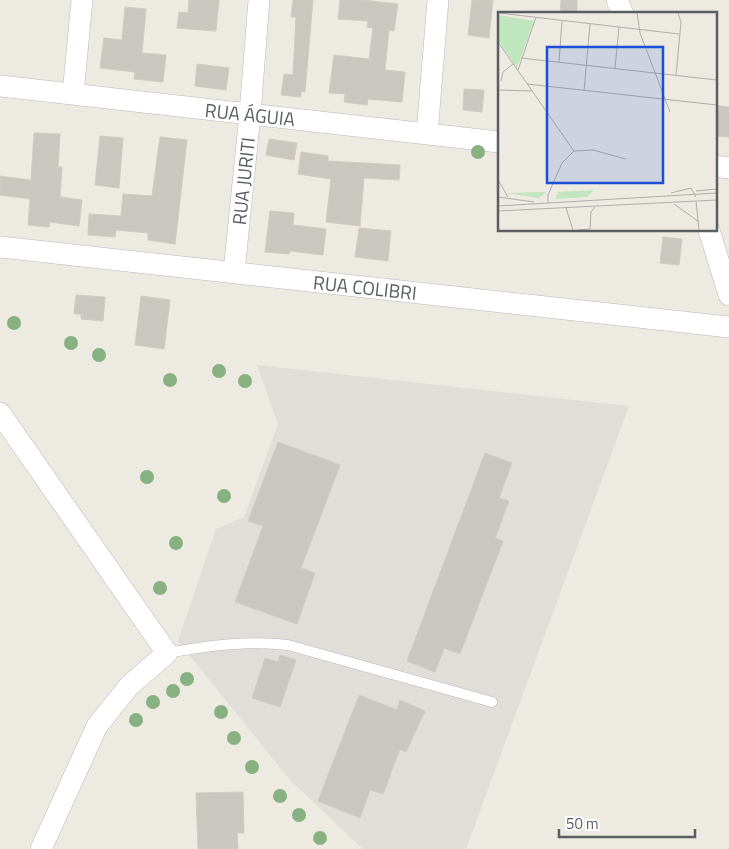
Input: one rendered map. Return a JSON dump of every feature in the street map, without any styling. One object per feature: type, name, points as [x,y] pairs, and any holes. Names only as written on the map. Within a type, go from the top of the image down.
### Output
[{"type":"street","points":[[73,94],[82,0]]},
{"type":"street","name":"RUA JURITI","points":[[234,272],[259,0]]},
{"type":"street","points":[[426,134],[438,0]]},
{"type":"street","points":[[617,0],[622,12]]},
{"type":"street","name":"RUA ÁGUIA","points":[[0,86],[498,142]]},
{"type":"street","points":[[716,166],[729,168]]},
{"type":"street","points":[[709,231],[729,295]]},
{"type":"street","name":"RUA COLIBRI","points":[[0,247],[729,327]]},
{"type":"street","points":[[0,413],[167,653],[129,686],[97,726],[41,849]]},
{"type":"lane","points":[[167,653],[192,648],[267,642],[288,645],[492,702]]},
{"type":"shaded area","points":[[257,365],[629,406],[466,849],[363,849],[291,781],[178,641],[216,529],[244,517],[278,424]]},
{"type":"building","points":[[189,0],[219,0],[216,31],[177,28],[179,12],[188,13]]},
{"type":"building","points":[[293,0],[313,0],[305,92],[301,91],[301,97],[281,95],[284,74],[293,75],[296,17],[291,17]]},
{"type":"building","points":[[340,0],[363,0],[398,4],[394,31],[389,30],[385,70],[405,72],[402,102],[368,99],[367,105],[344,102],[345,94],[329,93],[334,55],[369,59],[373,28],[367,27],[368,21],[338,19]]},
{"type":"building","points":[[472,0],[493,0],[489,38],[468,35]]},
{"type":"building","points":[[561,0],[577,0],[577,12],[560,12]]},
{"type":"building","points":[[125,7],[146,9],[142,53],[166,55],[163,82],[134,79],[135,72],[100,68],[104,38],[122,40]]},
{"type":"building","points":[[197,64],[229,68],[226,90],[195,86]]},
{"type":"building","points":[[464,89],[484,90],[482,112],[463,110]]},
{"type":"building","points":[[716,105],[729,107],[729,137],[716,136]]},
{"type":"building","points":[[34,133],[60,134],[58,167],[62,167],[60,197],[82,200],[79,226],[50,222],[49,227],[28,225],[30,199],[0,195],[0,176],[31,180]]},
{"type":"building","points":[[100,136],[123,138],[119,188],[95,185]]},
{"type":"building","points":[[160,137],[187,140],[175,244],[148,240],[148,233],[116,230],[115,237],[88,235],[89,214],[121,216],[123,194],[152,196]]},
{"type":"building","points":[[269,139],[297,143],[294,160],[266,155]]},
{"type":"building","points":[[301,152],[328,156],[328,161],[400,165],[399,180],[364,178],[360,226],[326,222],[331,179],[298,174]]},
{"type":"building","points":[[270,211],[294,213],[293,225],[326,229],[323,255],[290,251],[289,254],[265,252]]},
{"type":"building","points":[[359,228],[391,231],[388,261],[355,257]]},
{"type":"building","points":[[663,237],[682,239],[679,265],[660,263]]},
{"type":"building","points":[[76,295],[105,297],[103,321],[81,319],[81,314],[74,314]]},
{"type":"building","points":[[141,296],[170,300],[164,349],[135,345]]},
{"type":"building","points":[[278,442],[340,465],[301,568],[315,573],[297,624],[235,602],[263,526],[248,521]]},
{"type":"building","points":[[485,453],[512,463],[499,498],[509,501],[495,538],[503,541],[460,654],[444,648],[435,672],[407,661]]},
{"type":"building","points":[[280,655],[296,660],[280,707],[252,698],[265,658],[278,662]]},
{"type":"building","points":[[359,695],[397,710],[400,700],[425,711],[406,752],[400,749],[383,794],[370,790],[360,818],[318,801]]},
{"type":"building","points":[[243,792],[244,833],[237,833],[238,849],[198,849],[196,793]]}]
